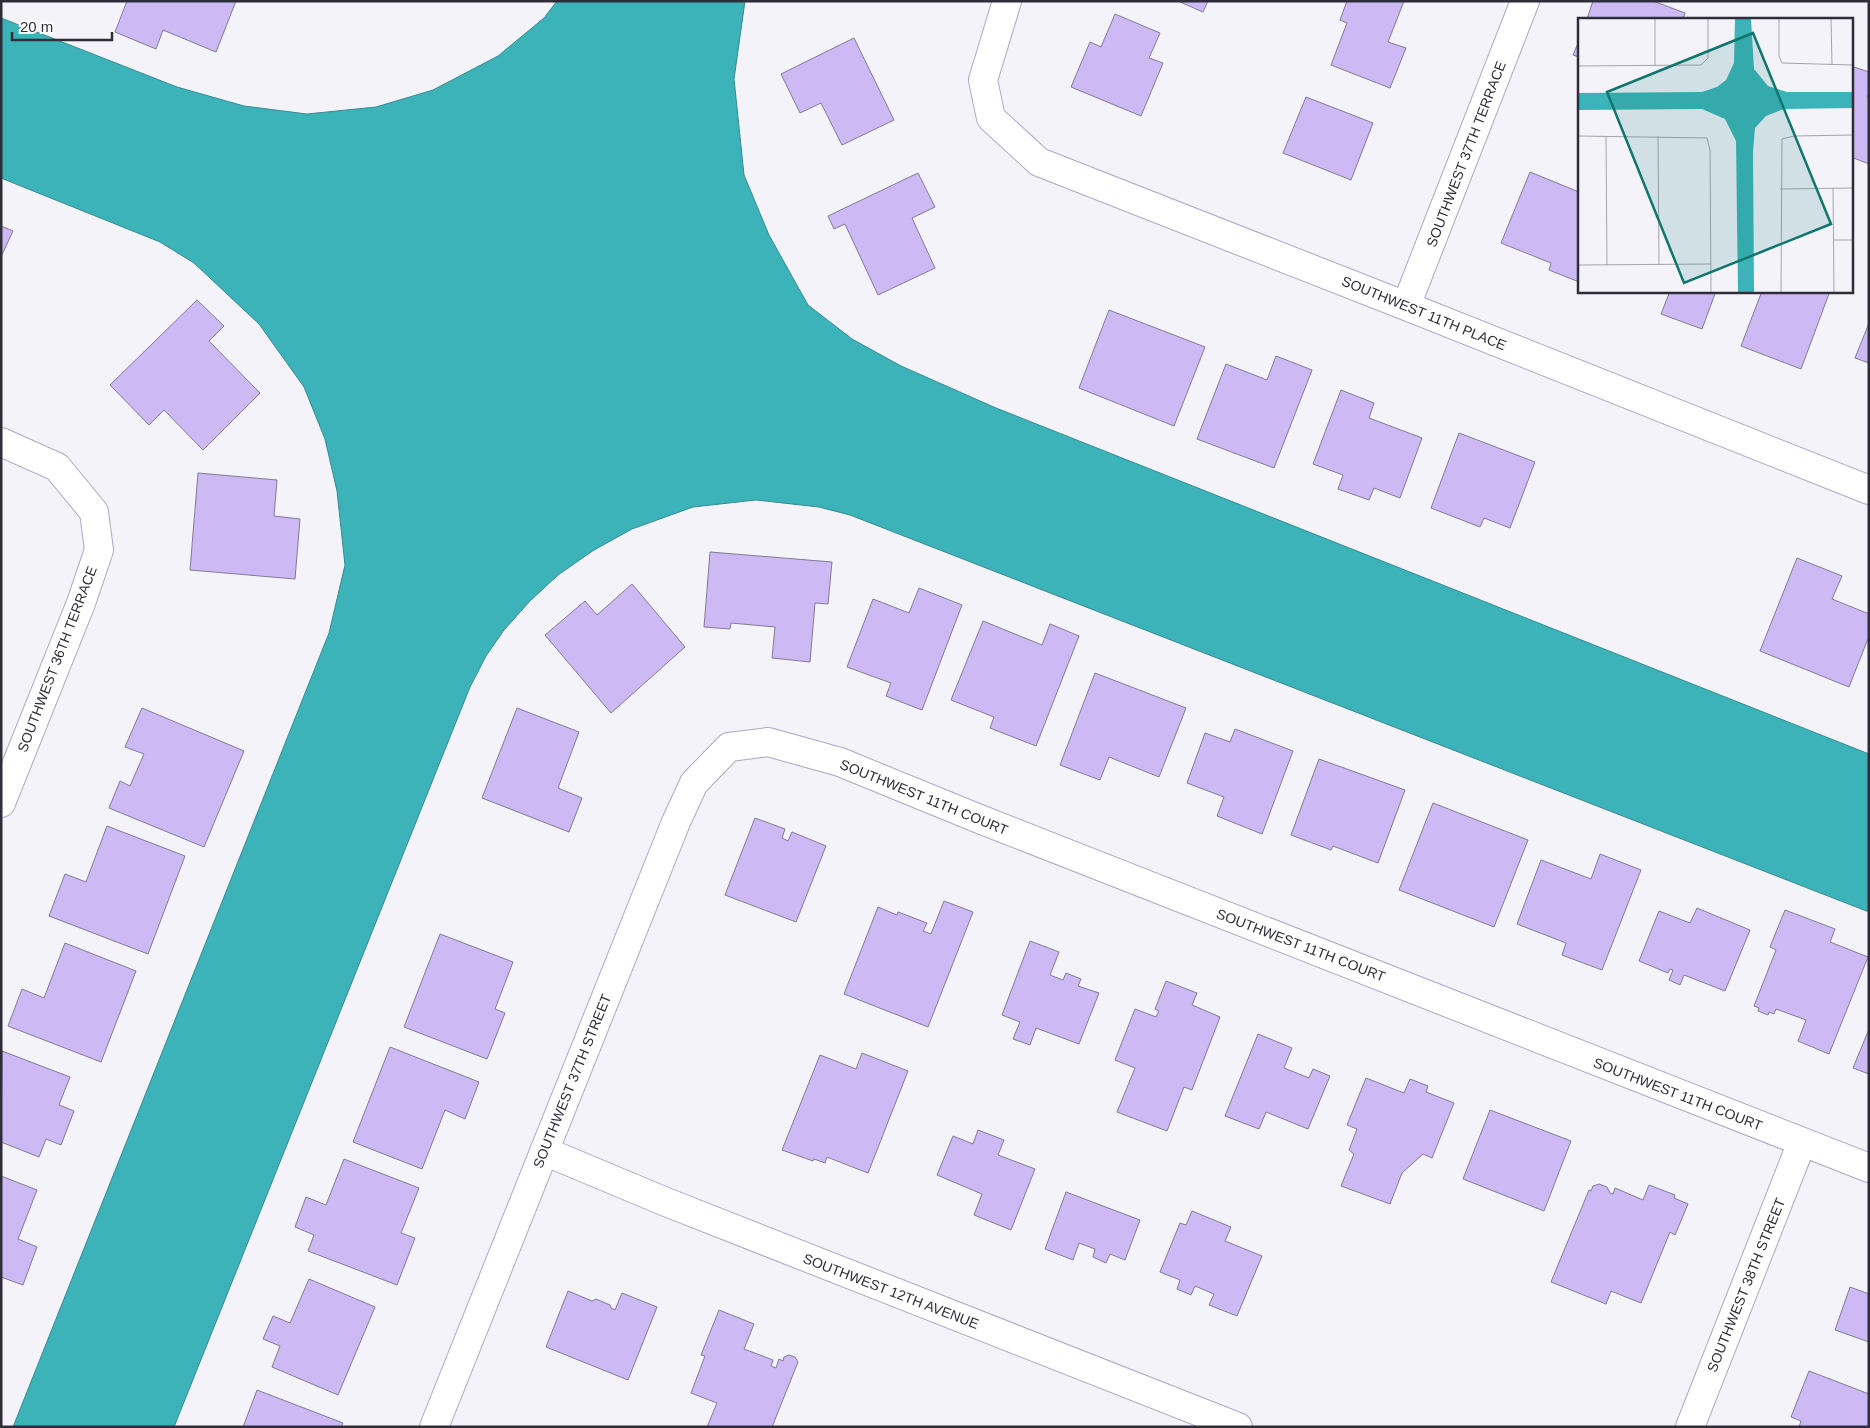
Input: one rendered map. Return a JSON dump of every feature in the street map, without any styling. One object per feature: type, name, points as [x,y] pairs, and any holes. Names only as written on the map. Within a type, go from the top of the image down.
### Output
[{"type":"street","name":"SOUTHWEST 11TH PLACE","points":[[1007,1],[983,80],[992,118],[1039,162],[1869,490]]},
{"type":"street","name":"SOUTHWEST 37TH TERRACE","points":[[1406,306],[1525,1]]},
{"type":"street","name":"SOUTHWEST 36TH TERRACE","points":[[1,442],[58,468],[94,512],[99,550],[81,603],[1,804]]},
{"type":"street","name":"SOUTHWEST 11TH COURT","points":[[729,747],[768,742],[840,762],[977,818],[1869,1168]]},
{"type":"street","name":"SOUTHWEST 37TH STREET","points":[[434,1427],[676,822],[694,783],[729,747]]},
{"type":"street","name":"SOUTHWEST 38TH STREET","points":[[1690,1427],[1802,1142]]},
{"type":"street","name":"SOUTHWEST 12TH AVENUE","points":[[544,1151],[666,1202],[1238,1427]]},
{"type":"water","points":[[557,1],[745,1],[734,79],[744,175],[769,235],[808,305],[852,339],[901,366],[996,408],[1869,754],[1869,912],[850,515],[819,507],[756,500],[693,507],[632,529],[594,550],[558,575],[530,601],[504,630],[486,656],[470,687],[174,1427],[13,1427],[329,633],[345,565],[337,491],[325,439],[304,387],[259,324],[194,263],[160,242],[1,178],[1,18],[177,87],[244,106],[307,114],[376,107],[433,90],[498,56],[544,18]]},
{"type":"building","points":[[127,1],[236,1],[216,52],[163,30],[156,49],[115,32]]},
{"type":"building","points":[[1178,1],[1208,1],[1203,12]]},
{"type":"building","points":[[1347,1],[1404,1],[1388,42],[1406,48],[1390,88],[1331,65],[1347,23],[1340,20]]},
{"type":"building","points":[[1593,1],[1653,1],[1685,13],[1683,18],[1587,18]]},
{"type":"building","points":[[1115,14],[1160,33],[1149,58],[1163,63],[1141,116],[1071,87],[1090,42],[1101,47]]},
{"type":"building","points":[[854,38],[894,120],[842,145],[821,103],[800,113],[781,74]]},
{"type":"building","points":[[1578,43],[1578,57],[1573,55]]},
{"type":"building","points":[[1852,66],[1869,72],[1869,92],[1867,97],[1869,98],[1869,164],[1852,157]]},
{"type":"building","points":[[1306,97],[1373,123],[1351,180],[1283,153]]},
{"type":"building","points":[[1530,172],[1578,192],[1578,282],[1549,270],[1551,263],[1501,243]]},
{"type":"building","points":[[918,173],[935,207],[912,218],[935,268],[878,295],[845,224],[834,229],[828,216]]},
{"type":"building","points":[[1,226],[13,231],[1,257]]},
{"type":"building","points":[[1670,292],[1716,292],[1702,329],[1661,314]]},
{"type":"building","points":[[1762,292],[1830,292],[1801,369],[1741,346]]},
{"type":"building","points":[[197,300],[224,326],[209,341],[260,393],[203,450],[164,410],[149,425],[110,385]]},
{"type":"building","points":[[1109,310],[1205,347],[1174,426],[1079,388]]},
{"type":"building","points":[[1869,323],[1869,363],[1855,358]]},
{"type":"building","points":[[1276,356],[1312,370],[1274,468],[1197,439],[1226,364],[1267,380]]},
{"type":"building","points":[[1341,390],[1374,403],[1369,418],[1422,438],[1400,498],[1374,488],[1369,500],[1338,489],[1343,475],[1313,464]]},
{"type":"building","points":[[1459,433],[1535,462],[1510,528],[1484,518],[1480,527],[1431,508]]},
{"type":"building","points":[[198,473],[277,480],[274,516],[300,519],[295,579],[190,570]]},
{"type":"building","points":[[710,552],[832,562],[828,604],[815,603],[810,662],[772,658],[775,627],[731,623],[730,629],[704,627]]},
{"type":"building","points":[[1797,558],[1842,576],[1832,599],[1869,614],[1869,636],[1849,687],[1760,651]]},
{"type":"building","points":[[632,584],[685,647],[611,713],[545,635],[585,601],[597,615]]},
{"type":"building","points":[[919,588],[962,605],[922,710],[886,696],[891,683],[847,667],[873,599],[909,613]]},
{"type":"building","points":[[983,621],[1042,645],[1050,624],[1079,636],[1036,746],[990,728],[994,717],[951,700]]},
{"type":"building","points":[[1095,673],[1186,708],[1159,777],[1109,757],[1100,780],[1060,765]]},
{"type":"building","points":[[142,708],[244,751],[204,847],[109,808],[120,781],[130,786],[144,754],[125,747]]},
{"type":"building","points":[[517,708],[579,732],[558,788],[582,798],[569,832],[482,798]]},
{"type":"building","points":[[1235,729],[1293,751],[1262,834],[1217,816],[1224,797],[1187,783],[1205,733],[1230,742]]},
{"type":"building","points":[[1319,759],[1405,790],[1378,863],[1333,846],[1331,850],[1291,835]]},
{"type":"building","points":[[1433,803],[1528,840],[1494,927],[1399,890]]},
{"type":"building","points":[[755,818],[785,829],[782,838],[788,841],[792,832],[826,846],[796,922],[725,895]]},
{"type":"building","points":[[107,826],[185,856],[148,954],[49,916],[65,874],[86,882]]},
{"type":"building","points":[[1600,854],[1641,870],[1602,970],[1562,955],[1566,943],[1517,924],[1541,860],[1591,879]]},
{"type":"building","points":[[944,901],[973,912],[928,1027],[844,994],[878,907],[897,915],[898,912],[927,923],[923,931],[931,934]]},
{"type":"building","points":[[1697,908],[1750,930],[1725,991],[1684,975],[1680,985],[1669,980],[1673,970],[1670,969],[1668,973],[1639,961],[1659,911],[1690,923]]},
{"type":"building","points":[[1785,910],[1835,929],[1830,942],[1868,957],[1829,1054],[1798,1041],[1806,1020],[1776,1009],[1774,1014],[1769,1012],[1768,1015],[1758,1011],[1759,1008],[1754,1006],[1776,950],[1770,947]]},
{"type":"building","points":[[440,934],[513,962],[495,1009],[505,1013],[487,1059],[404,1027]]},
{"type":"building","points":[[1030,941],[1059,952],[1050,975],[1063,980],[1066,973],[1081,979],[1078,986],[1099,993],[1079,1044],[1036,1028],[1030,1045],[1013,1039],[1020,1022],[1002,1015]]},
{"type":"building","points":[[65,943],[136,971],[101,1062],[8,1026],[22,989],[44,998]]},
{"type":"building","points":[[1166,981],[1197,993],[1192,1005],[1220,1017],[1192,1090],[1184,1087],[1167,1131],[1117,1112],[1135,1068],[1115,1060],[1135,1009],[1156,1017],[1159,1011],[1155,1009]]},
{"type":"building","points":[[1869,1029],[1869,1074],[1853,1068]]},
{"type":"building","points":[[1258,1034],[1292,1048],[1284,1068],[1309,1078],[1313,1069],[1330,1076],[1308,1129],[1266,1112],[1259,1129],[1225,1116]]},
{"type":"building","points":[[390,1047],[479,1082],[465,1119],[445,1110],[422,1169],[353,1142]]},
{"type":"building","points":[[2,1051],[70,1077],[59,1105],[74,1111],[61,1145],[46,1139],[39,1157],[1,1142]]},
{"type":"building","points":[[862,1053],[908,1071],[868,1173],[827,1157],[825,1163],[814,1159],[813,1161],[782,1150],[820,1055],[856,1069]]},
{"type":"building","points":[[1366,1078],[1404,1093],[1410,1079],[1428,1086],[1426,1092],[1454,1103],[1432,1158],[1423,1154],[1402,1173],[1390,1204],[1341,1186],[1354,1154],[1349,1150],[1357,1129],[1347,1125]]},
{"type":"building","points":[[1490,1110],[1571,1141],[1544,1211],[1463,1179]]},
{"type":"building","points":[[978,1130],[1004,1140],[998,1155],[1035,1169],[1011,1230],[974,1215],[982,1194],[937,1175],[953,1136],[973,1144]]},
{"type":"building","points":[[344,1159],[419,1188],[401,1233],[415,1238],[397,1285],[308,1251],[314,1235],[295,1227],[306,1197],[326,1205]]},
{"type":"building","points":[[1,1176],[37,1190],[18,1239],[37,1247],[23,1285],[1,1277]]},
{"type":"building","points":[[1599,1184],[1607,1187],[1610,1193],[1613,1194],[1615,1188],[1643,1200],[1649,1185],[1675,1195],[1674,1198],[1688,1204],[1675,1235],[1670,1232],[1641,1303],[1611,1291],[1606,1304],[1551,1282],[1589,1190],[1591,1191],[1593,1186]]},
{"type":"building","points":[[1066,1192],[1140,1220],[1125,1260],[1110,1254],[1106,1263],[1093,1257],[1095,1249],[1079,1243],[1073,1260],[1045,1249]]},
{"type":"building","points":[[1192,1211],[1231,1227],[1225,1241],[1262,1256],[1237,1316],[1209,1305],[1214,1294],[1195,1286],[1191,1295],[1177,1289],[1180,1280],[1160,1272],[1180,1223],[1186,1225]]},
{"type":"building","points":[[309,1279],[375,1307],[338,1395],[272,1367],[280,1346],[263,1339],[273,1316],[290,1323]]},
{"type":"building","points":[[1850,1287],[1869,1294],[1869,1342],[1835,1330]]},
{"type":"building","points":[[568,1291],[592,1301],[596,1299],[610,1305],[615,1310],[622,1293],[657,1307],[628,1380],[546,1347]]},
{"type":"building","points":[[719,1310],[754,1324],[744,1349],[773,1360],[771,1366],[776,1368],[779,1359],[783,1361],[784,1357],[789,1355],[795,1357],[798,1362],[772,1427],[707,1427],[717,1403],[691,1393],[705,1356],[701,1355]]},
{"type":"building","points":[[1809,1371],[1869,1394],[1869,1427],[1799,1427],[1801,1421],[1791,1417]]},
{"type":"building","points":[[257,1390],[343,1423],[341,1427],[243,1427]]}]
